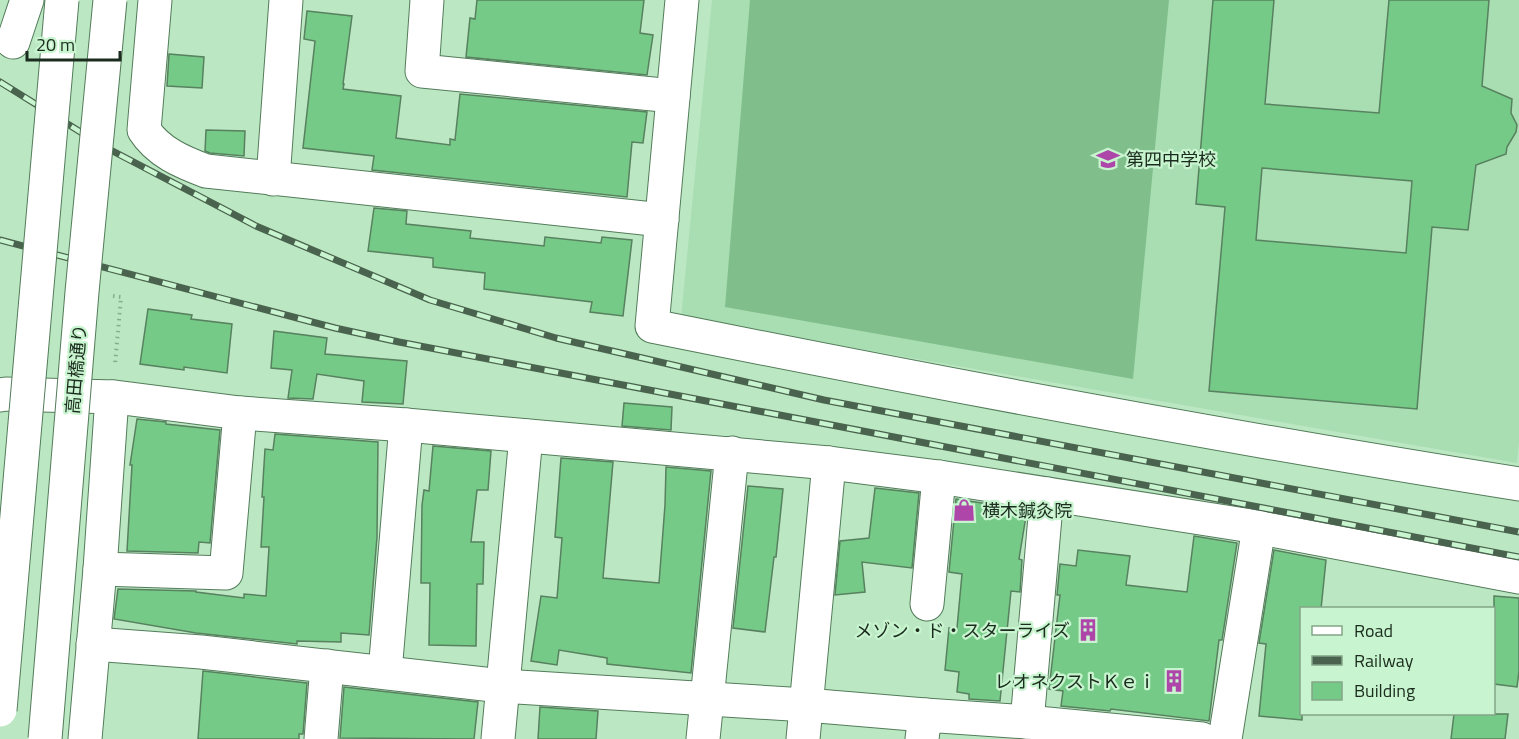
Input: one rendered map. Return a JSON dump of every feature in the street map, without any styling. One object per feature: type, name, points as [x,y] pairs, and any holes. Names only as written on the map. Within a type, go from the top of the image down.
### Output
[{"type":"main road","points":[[13,42],[27,0]]},
{"type":"main road","points":[[0,710],[62,0]]},
{"type":"main road","name":"高田橋通り","points":[[45,739],[82,292],[110,0]]},
{"type":"main road","points":[[154,0],[144,130],[152,141],[179,161],[206,171],[662,220]]},
{"type":"main road","points":[[273,178],[286,0]]},
{"type":"main road","points":[[427,0],[422,71],[673,96]]},
{"type":"main road","points":[[682,0],[652,326],[873,370],[1355,458],[1519,484]]},
{"type":"main road","points":[[0,394],[112,397],[240,413],[406,425],[829,463],[939,477],[1259,527],[1519,577]]},
{"type":"main road","points":[[85,739],[112,397]]},
{"type":"main road","points":[[100,569],[226,573],[240,413]]},
{"type":"main road","points":[[385,672],[406,425]]},
{"type":"main road","points":[[498,739],[526,436]]},
{"type":"main road","points":[[703,739],[732,453]]},
{"type":"main road","points":[[803,739],[829,463]]},
{"type":"main road","points":[[927,604],[939,477]]},
{"type":"main road","points":[[1026,722],[1047,494]]},
{"type":"main road","points":[[1225,739],[1259,527]]},
{"type":"main road","points":[[93,644],[201,652],[502,686],[806,705],[924,727],[1026,722],[1202,739]]},
{"type":"main road","points":[[321,739],[327,666]]},
{"type":"path","points":[[104,294],[121,297],[112,397]]},
{"type":"shaded area","name":"第四中学校","points":[[712,0],[1519,0],[1519,441],[1517,463],[681,318]]},
{"type":"shaded area","points":[[750,0],[1169,0],[1133,379],[725,307]]},
{"type":"building","points":[[477,0],[644,0],[640,33],[653,35],[647,75],[466,57],[470,18],[475,19]]},
{"type":"building","points":[[1213,0],[1274,0],[1265,104],[1379,113],[1389,0],[1489,0],[1482,86],[1512,99],[1511,113],[1517,125],[1516,132],[1507,147],[1506,154],[1476,165],[1468,230],[1432,227],[1417,409],[1209,391],[1225,207],[1196,204]],"holes":[[[1262,168],[1412,181],[1406,253],[1256,240]]]},
{"type":"building","points":[[307,11],[352,16],[343,89],[401,96],[396,138],[450,145],[450,139],[455,140],[460,94],[647,112],[643,143],[632,142],[627,197],[372,170],[374,156],[303,148],[315,41],[304,39]]},
{"type":"building","points":[[169,54],[204,57],[202,88],[167,86]]},
{"type":"building","points":[[206,130],[245,131],[244,156],[205,151]]},
{"type":"building","points":[[374,208],[407,211],[406,224],[471,231],[470,238],[544,246],[545,237],[601,243],[602,237],[632,240],[623,316],[590,312],[592,302],[484,289],[485,273],[433,267],[433,258],[368,251]]},
{"type":"building","points":[[148,309],[192,315],[191,319],[232,324],[227,373],[140,364]]},
{"type":"building","points":[[274,331],[327,338],[325,354],[407,361],[403,404],[362,402],[364,381],[317,374],[313,399],[288,398],[292,370],[271,368]]},
{"type":"building","points":[[624,403],[672,407],[671,430],[622,426]]},
{"type":"building","points":[[137,419],[220,430],[210,543],[199,542],[198,553],[127,551],[132,465],[130,465]]},
{"type":"building","points":[[275,434],[378,442],[377,537],[369,635],[341,633],[341,642],[297,641],[297,644],[196,633],[114,619],[118,589],[196,591],[244,598],[244,594],[266,596],[269,547],[261,547],[264,497],[262,497],[265,449],[273,450]]},
{"type":"building","points":[[433,446],[491,451],[488,490],[477,490],[471,542],[484,542],[483,584],[477,584],[476,646],[429,645],[430,583],[421,583],[422,505],[424,490],[429,491]]},
{"type":"building","points":[[561,458],[613,462],[603,578],[659,583],[666,467],[711,471],[691,673],[607,664],[607,658],[559,650],[557,665],[531,661],[541,596],[557,598],[562,538],[555,537]]},
{"type":"building","points":[[748,486],[783,489],[765,632],[733,628]]},
{"type":"building","points":[[875,488],[919,493],[912,568],[862,562],[865,592],[835,595],[840,541],[869,538]]},
{"type":"building","points":[[956,499],[1027,510],[1019,559],[1022,560],[1020,592],[1011,591],[1000,701],[969,699],[969,694],[957,692],[959,672],[945,670],[949,628],[957,628],[962,574],[949,572]]},
{"type":"building","points":[[1194,536],[1237,543],[1222,640],[1219,640],[1209,721],[1111,709],[1110,711],[1061,706],[1063,691],[1049,689],[1060,595],[1057,595],[1060,564],[1076,566],[1078,550],[1130,556],[1126,585],[1187,592]]},
{"type":"building","points":[[1274,550],[1326,560],[1321,607],[1300,607],[1300,715],[1302,715],[1302,720],[1259,716],[1266,644],[1259,643]]},
{"type":"building","points":[[1494,596],[1519,598],[1517,687],[1495,684]]},
{"type":"building","points":[[203,671],[307,683],[303,734],[299,734],[299,739],[198,739]]},
{"type":"building","points":[[344,687],[478,702],[474,739],[340,738]]},
{"type":"building","points":[[540,707],[598,711],[596,739],[538,739]]},
{"type":"building","points":[[1508,714],[1505,739],[1451,739],[1454,715]]},
{"type":"railway","points":[[0,82],[103,146],[256,226],[430,300],[556,338],[824,400],[1519,532]]},
{"type":"railway","points":[[0,240],[335,328],[399,342],[1519,557]]},
{"type":"place","name":"第四中学校","points":[[1108,159]]},
{"type":"place","name":"横木鍼灸院","points":[[964,510]]},
{"type":"place","name":"メゾン・ド・スターライズ","points":[[1088,630]]},
{"type":"place","name":"レオネクストＫｅｉ","points":[[1174,681]]}]
